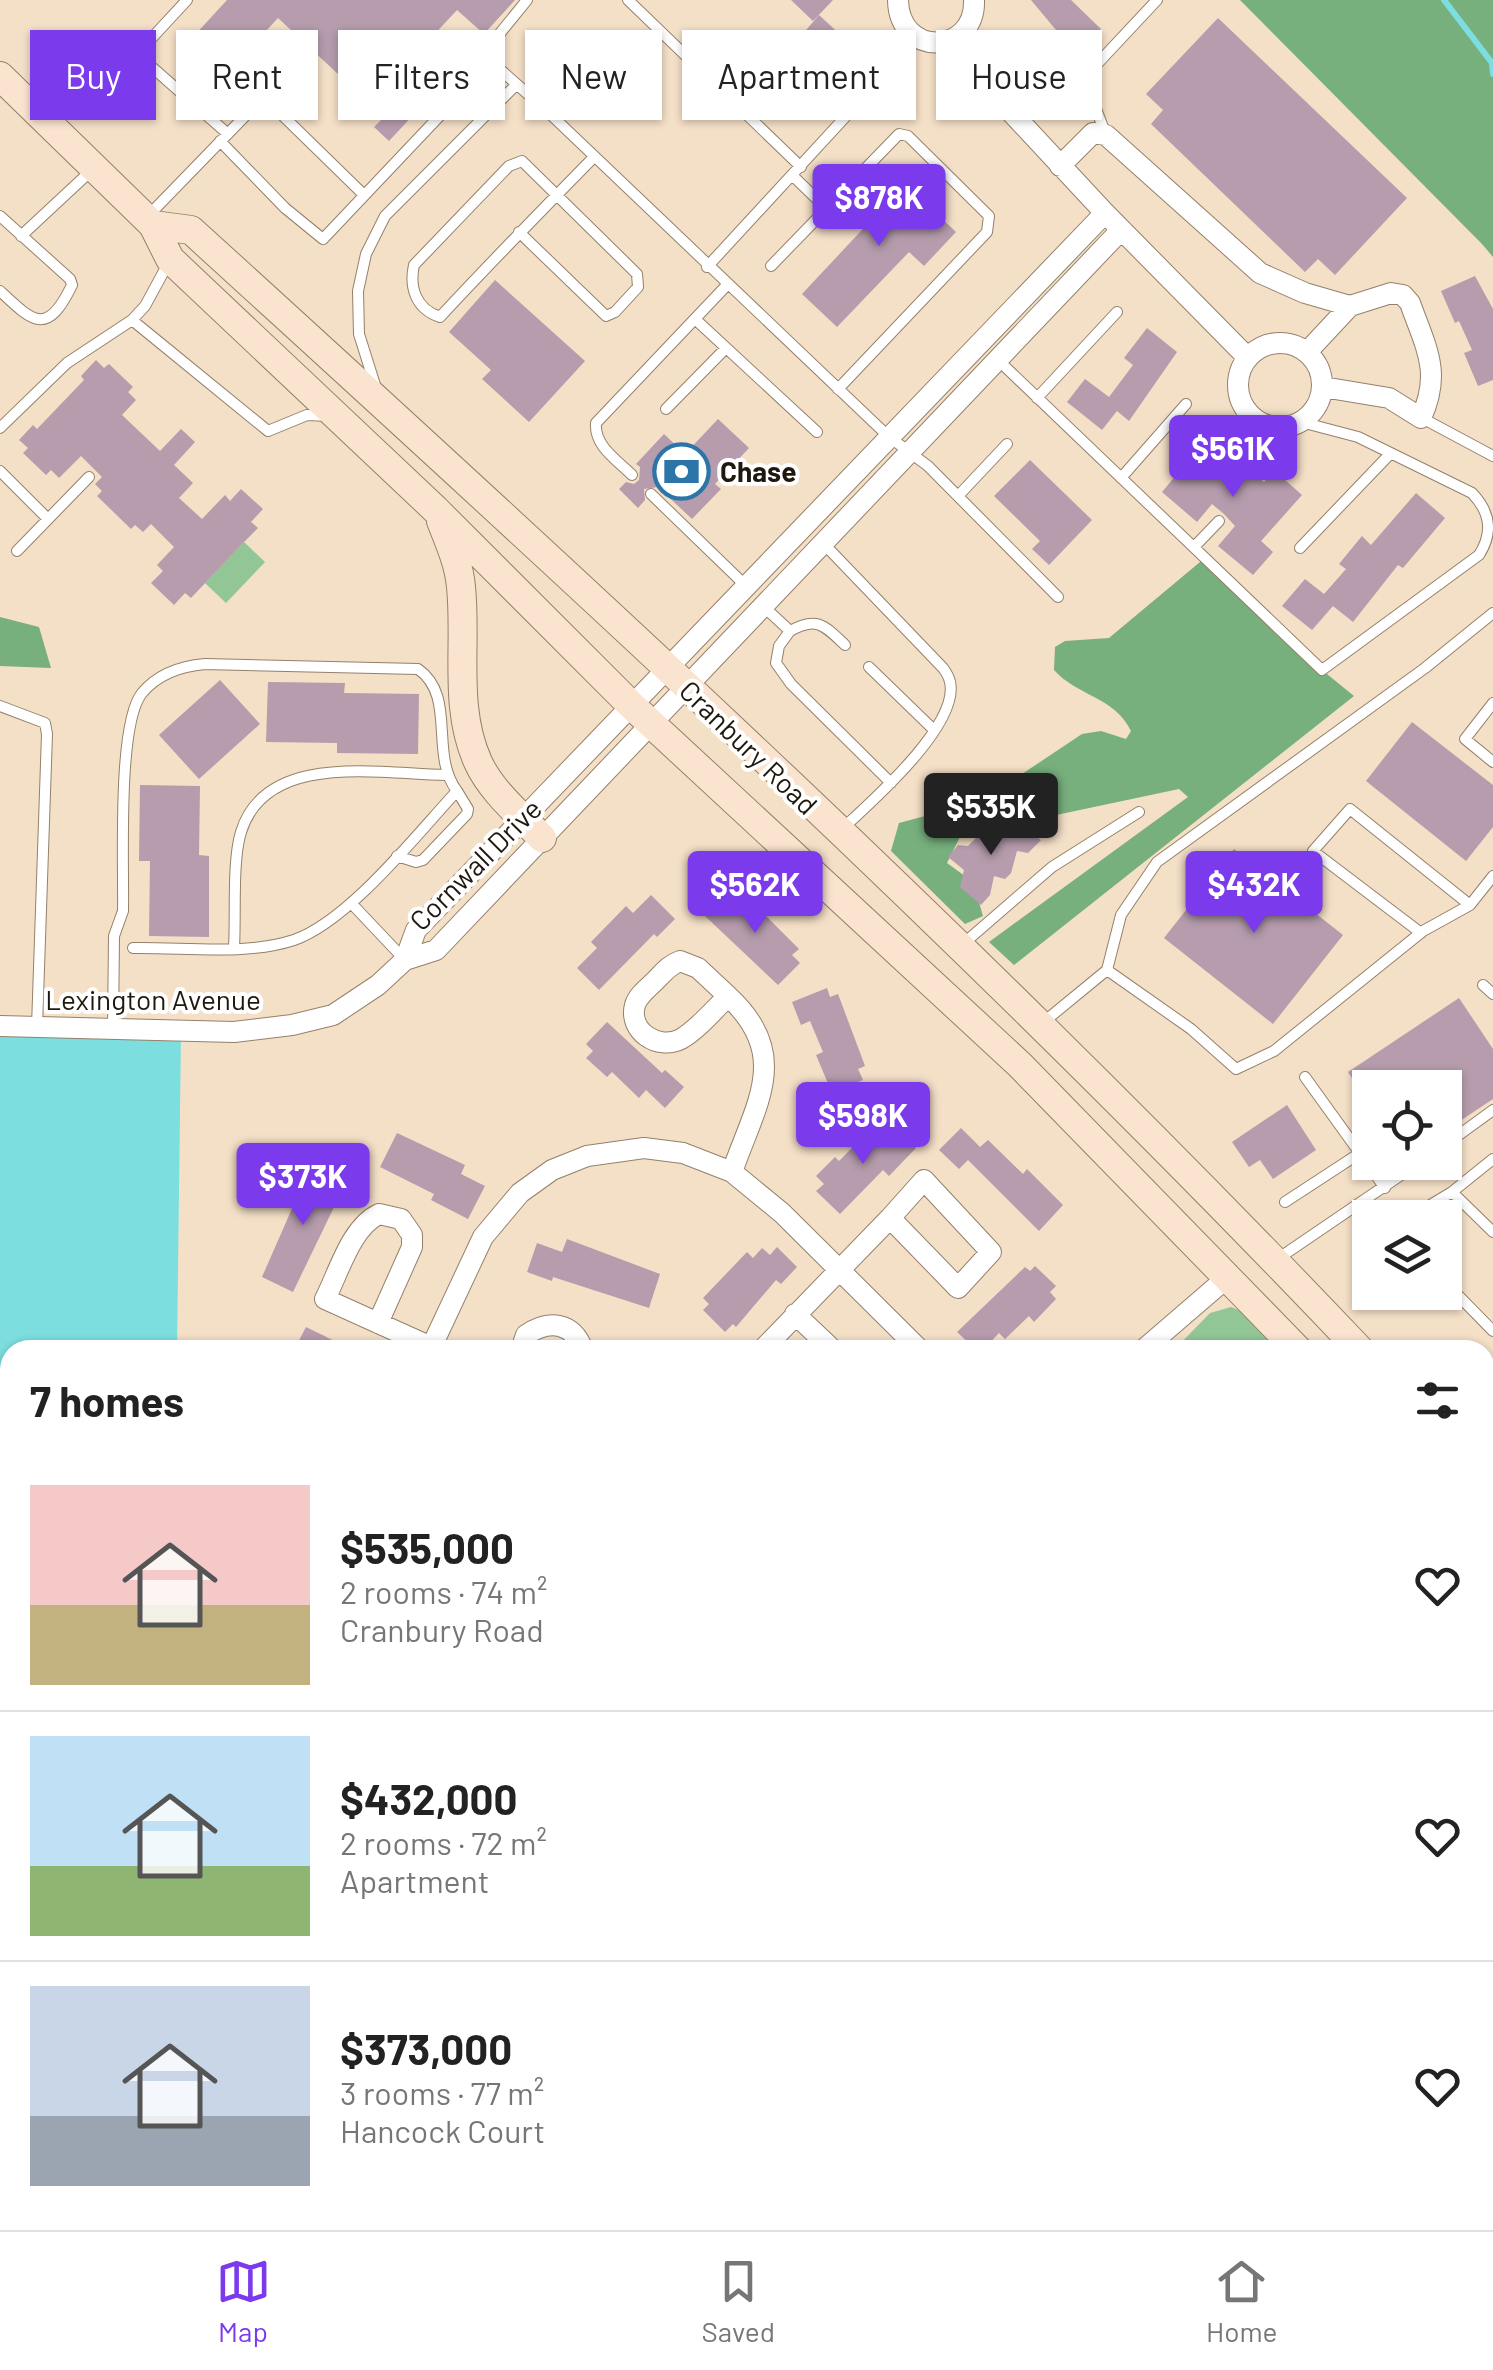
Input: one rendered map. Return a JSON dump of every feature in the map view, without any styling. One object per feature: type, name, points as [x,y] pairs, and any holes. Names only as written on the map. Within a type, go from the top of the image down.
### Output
[{"type":"main road","name":"Cranbury Road","points":[[6,87],[150,222],[170,259],[436,510],[640,714],[1020,1065],[1289,1340]]},
{"type":"main road","name":"Cranbury Road","points":[[150,222],[191,230],[676,677],[1168,1150],[1351,1340]]},
{"type":"main road","points":[[436,510],[461,584],[466,726],[478,763],[496,789],[533,828]]},
{"type":"street","points":[[898,0],[902,23],[918,38],[936,43]]},
{"type":"street","points":[[963,30],[972,18],[974,0]]},
{"type":"street","points":[[1018,120],[1248,358]]},
{"type":"street","points":[[1060,166],[1092,133],[1106,134],[1260,273],[1350,306]]},
{"type":"street","name":"Cornwall Drive","points":[[676,677],[745,585],[1105,213]]},
{"type":"street","name":"Cornwall Drive","points":[[405,960],[416,930],[533,828],[676,677],[762,606],[1121,230]]},
{"type":"street","points":[[1308,352],[1350,306],[1391,292],[1403,295],[1410,303],[1431,363],[1432,394],[1421,418],[1389,398],[1323,387]]},
{"type":"street","points":[[1283,342],[1308,352],[1322,374],[1323,387],[1312,413],[1301,422],[1272,426],[1258,422],[1248,412],[1238,385],[1240,370],[1248,358],[1270,344],[1283,342]]},
{"type":"street","name":"Lexington Avenue","points":[[0,1026],[234,1032],[292,1025],[332,1015],[378,985],[405,960]]},
{"type":"street","points":[[728,996],[677,1040],[664,1043],[652,1040],[636,1024],[634,1012],[636,1000],[672,964],[680,962],[698,968],[728,996],[758,1029],[766,1059],[732,1172]]},
{"type":"street","points":[[437,1340],[476,1250],[494,1221],[520,1193],[552,1170],[587,1156],[644,1148],[683,1152],[732,1172],[782,1213],[910,1340]]},
{"type":"street","points":[[771,1340],[924,1180],[992,1252],[958,1288],[890,1218]]},
{"type":"street","points":[[378,1323],[412,1247],[408,1227],[390,1214],[368,1219],[360,1229],[325,1298],[414,1340]]},
{"type":"street","points":[[1155,1340],[1229,1276]]},
{"type":"street","points":[[794,1314],[822,1340]]},
{"type":"street","points":[[524,1340],[537,1327],[557,1324],[578,1340]]},
{"type":"lane","points":[[187,0],[137,54],[224,137],[285,208],[324,239],[436,120]]},
{"type":"lane","points":[[505,31],[527,0]]},
{"type":"lane","points":[[628,0],[797,171],[826,208]]},
{"type":"lane","points":[[1106,134],[1084,78],[1151,2]]},
{"type":"lane","points":[[708,266],[918,38]]},
{"type":"lane","points":[[505,76],[888,436],[928,466],[1058,597]]},
{"type":"lane","points":[[383,405],[359,334],[358,291],[366,254],[385,216],[515,86]]},
{"type":"lane","points":[[150,222],[224,137],[248,114],[262,107],[278,111],[364,195]]},
{"type":"lane","points":[[771,266],[900,134],[908,136],[989,216],[987,232],[838,388]]},
{"type":"lane","points":[[519,232],[606,316],[615,312],[638,287],[637,274],[558,194],[528,165],[516,162],[414,265],[411,280],[414,296],[432,315],[440,317],[519,232],[558,194],[594,157]]},
{"type":"lane","points":[[21,236],[94,167]]},
{"type":"lane","points":[[0,216],[70,279],[70,290],[48,318],[38,320],[30,318],[0,291]]},
{"type":"lane","points":[[0,428],[67,363],[132,320],[170,259]]},
{"type":"lane","points":[[632,475],[599,443],[596,423],[727,285]]},
{"type":"lane","points":[[1037,398],[1117,312]]},
{"type":"lane","points":[[695,319],[816,432]]},
{"type":"lane","points":[[132,320],[268,432],[307,415],[337,416]]},
{"type":"lane","points":[[666,409],[726,348]]},
{"type":"lane","points":[[997,360],[1322,670],[1479,555],[1489,543],[1491,523],[1487,508],[1472,494],[1358,437],[1301,422]]},
{"type":"lane","points":[[1120,478],[1186,404]]},
{"type":"lane","points":[[1421,418],[1493,456]]},
{"type":"lane","points":[[958,496],[1007,444]]},
{"type":"lane","points":[[1300,548],[1390,454]]},
{"type":"lane","points":[[0,471],[48,519]]},
{"type":"lane","points":[[17,551],[89,477]]},
{"type":"lane","points":[[651,494],[745,585]]},
{"type":"lane","points":[[1194,546],[1219,521]]},
{"type":"lane","points":[[822,542],[944,668],[951,684],[946,707],[918,755],[838,832]]},
{"type":"lane","points":[[762,606],[790,632]]},
{"type":"lane","points":[[1039,1025],[1107,970],[1121,915],[1157,862],[1424,668],[1493,613]]},
{"type":"lane","points":[[845,645],[828,629],[814,622],[805,623],[790,632],[779,646],[776,663],[892,783]]},
{"type":"lane","points":[[114,1029],[114,936],[123,911],[128,726],[141,694],[164,674],[184,666],[226,664],[418,669],[431,678],[438,693],[445,775],[468,809],[423,860],[416,862],[397,856]]},
{"type":"lane","points":[[868,668],[934,730]]},
{"type":"lane","points":[[1493,703],[1465,740],[1493,762]]},
{"type":"lane","points":[[0,706],[36,717],[45,723],[47,734],[37,1027]]},
{"type":"lane","points":[[234,947],[241,832],[254,808],[281,782],[321,773],[445,775]]},
{"type":"lane","points":[[133,948],[256,947],[296,939],[352,904],[457,790]]},
{"type":"lane","points":[[1421,933],[1313,851],[1350,809],[1470,904]]},
{"type":"lane","points":[[958,948],[1052,867],[1139,812]]},
{"type":"lane","points":[[1107,970],[1191,1029],[1236,1069],[1274,1051],[1421,933],[1470,904],[1493,876]]},
{"type":"lane","points":[[352,904],[405,960]]},
{"type":"lane","points":[[1483,985],[1493,994]]},
{"type":"lane","points":[[1305,1077],[1352,1142]]},
{"type":"lane","points":[[1462,1133],[1493,1110]]},
{"type":"lane","points":[[1285,1202],[1352,1158]]},
{"type":"lane","points":[[1439,1200],[1493,1159]]},
{"type":"lane","points":[[1379,1180],[1385,1188]]},
{"type":"lane","points":[[1275,1260],[1396,1180]]},
{"type":"lane","points":[[1452,1192],[1493,1232]]},
{"type":"lane","points":[[1462,1300],[1493,1332]]},
{"type":"green space","points":[[1240,0],[1493,0],[1493,257],[1482,244]]},
{"type":"green space","points":[[244,542],[265,562],[226,603],[205,583]]},
{"type":"green space","points":[[1206,557],[1354,696],[1014,965],[989,942],[1188,797],[1179,789],[961,835],[947,863],[973,882],[983,916],[965,924],[891,851],[899,823],[1000,796],[1016,778],[1082,734],[1101,731],[1126,739],[1131,731],[1115,711],[1054,670],[1055,647],[1065,641],[1109,638]]},
{"type":"green space","points":[[0,617],[39,627],[51,668],[0,666]]},
{"type":"green space","points":[[1231,1307],[1253,1316],[1276,1340],[1184,1340],[1210,1313]]},
{"type":"water","points":[[0,1026],[181,1031],[177,1340],[0,1340]]},
{"type":"building","points":[[227,0],[515,0],[488,30],[480,30],[457,10],[438,30],[338,30],[338,74],[318,55],[318,30],[291,30],[278,18],[267,30],[199,30]]},
{"type":"building","points":[[791,0],[833,0],[813,21]]},
{"type":"building","points":[[1031,0],[1071,0],[1101,29],[1100,30],[1056,30]]},
{"type":"building","points":[[819,15],[835,30],[806,30]]},
{"type":"building","points":[[1218,18],[1407,198],[1335,275],[1318,259],[1305,272],[1151,124],[1163,110],[1146,94]]},
{"type":"building","points":[[381,120],[409,120],[389,141],[374,127]]},
{"type":"building","points":[[894,173],[956,232],[924,266],[909,252],[837,327],[802,294],[875,216],[863,205]]},
{"type":"building","points":[[1475,276],[1493,309],[1493,380],[1478,386],[1464,353],[1472,350],[1441,291]]},
{"type":"building","points":[[495,280],[585,361],[529,422],[482,379],[491,370],[449,332]]},
{"type":"building","points":[[1147,328],[1177,352],[1129,421],[1117,411],[1102,430],[1067,402],[1085,379],[1109,397],[1133,365],[1124,358]]},
{"type":"building","points":[[96,360],[104,368],[109,364],[133,387],[128,392],[136,400],[122,415],[160,451],[181,429],[195,442],[174,465],[193,483],[179,498],[202,519],[225,495],[230,501],[241,489],[263,509],[251,522],[258,528],[191,598],[185,593],[174,605],[151,583],[163,571],[157,565],[174,547],[151,524],[143,532],[135,525],[131,529],[97,496],[102,491],[95,484],[102,477],[81,456],[59,478],[51,470],[46,475],[23,453],[28,448],[19,440],[33,425],[37,429],[84,380],[81,376]]},
{"type":"building","name":"Chase","points":[[718,419],[749,448],[715,484],[721,489],[692,519],[658,487],[644,489],[645,500],[638,508],[619,489],[626,482],[634,484],[639,480],[640,467],[636,464],[664,434],[685,454]]},
{"type":"building","points":[[1209,436],[1264,482],[1274,470],[1302,495],[1261,541],[1273,552],[1253,575],[1218,546],[1235,526],[1224,514],[1212,504],[1197,522],[1162,492]]},
{"type":"building","points":[[1030,460],[1092,520],[1049,565],[1032,549],[1040,541],[994,496]]},
{"type":"building","points":[[1416,493],[1445,518],[1403,568],[1398,565],[1353,622],[1333,606],[1312,630],[1282,606],[1305,579],[1324,594],[1346,569],[1339,564],[1362,536],[1371,545]]},
{"type":"building","points":[[220,680],[260,724],[199,779],[159,735]]},
{"type":"building","points":[[268,682],[345,683],[344,693],[419,694],[418,754],[337,753],[337,743],[266,742]]},
{"type":"building","points":[[1412,722],[1493,785],[1493,827],[1466,861],[1366,781]]},
{"type":"building","points":[[140,785],[200,786],[199,855],[209,856],[209,937],[149,936],[150,861],[139,861]]},
{"type":"building","points":[[1012,819],[1041,840],[1028,853],[1017,851],[1011,873],[1005,879],[994,876],[990,895],[981,905],[960,887],[964,870],[948,857],[958,845],[968,846],[979,835],[988,837],[996,828],[1003,830]]},
{"type":"building","points":[[1234,849],[1343,935],[1273,1024],[1164,938]]},
{"type":"building","points":[[731,890],[750,908],[754,904],[799,949],[792,955],[800,963],[778,985],[705,916]]},
{"type":"building","points":[[651,895],[675,919],[657,937],[654,934],[599,990],[577,968],[597,948],[591,942],[626,906],[633,913]]},
{"type":"building","points":[[827,988],[830,997],[838,994],[865,1066],[858,1069],[863,1080],[832,1093],[816,1055],[823,1052],[810,1021],[801,1025],[792,1002]]},
{"type":"building","points":[[1459,998],[1493,1049],[1493,1099],[1462,1120],[1462,1070],[1352,1070],[1352,1078],[1348,1072]]},
{"type":"building","points":[[607,1022],[662,1073],[665,1070],[684,1087],[665,1108],[646,1090],[639,1098],[612,1072],[607,1077],[586,1058],[593,1051],[586,1044]]},
{"type":"building","points":[[1287,1105],[1316,1150],[1273,1179],[1260,1160],[1249,1167],[1232,1142]]},
{"type":"building","points":[[891,1123],[916,1148],[889,1176],[883,1170],[840,1214],[816,1191],[824,1184],[816,1176],[835,1157],[839,1161],[864,1136],[871,1143]]},
{"type":"building","points":[[961,1128],[980,1147],[988,1140],[1023,1174],[1027,1169],[1063,1205],[1039,1231],[968,1160],[959,1169],[939,1150]]},
{"type":"building","points":[[397,1133],[465,1165],[461,1174],[485,1186],[468,1219],[431,1200],[434,1194],[380,1167]]},
{"type":"building","points":[[312,1163],[342,1177],[331,1201],[336,1203],[293,1292],[262,1277]]},
{"type":"building","points":[[567,1239],[660,1274],[649,1308],[527,1272],[537,1243],[562,1252]]},
{"type":"building","points":[[777,1247],[797,1267],[781,1284],[776,1280],[736,1327],[733,1324],[725,1332],[703,1310],[709,1304],[703,1298],[747,1252],[753,1258],[762,1248],[770,1255]]},
{"type":"building","points":[[1035,1266],[1056,1286],[1050,1292],[1056,1299],[1034,1322],[1029,1316],[1005,1339],[999,1333],[992,1340],[965,1340],[957,1332],[1025,1267],[1030,1271]]},
{"type":"building","points":[[306,1327],[333,1340],[299,1340]]},
{"type":"waterway","points":[[1444,0],[1492,63],[1493,74]]},
{"type":"place","name":"Chase","points":[[681,471]]}]
